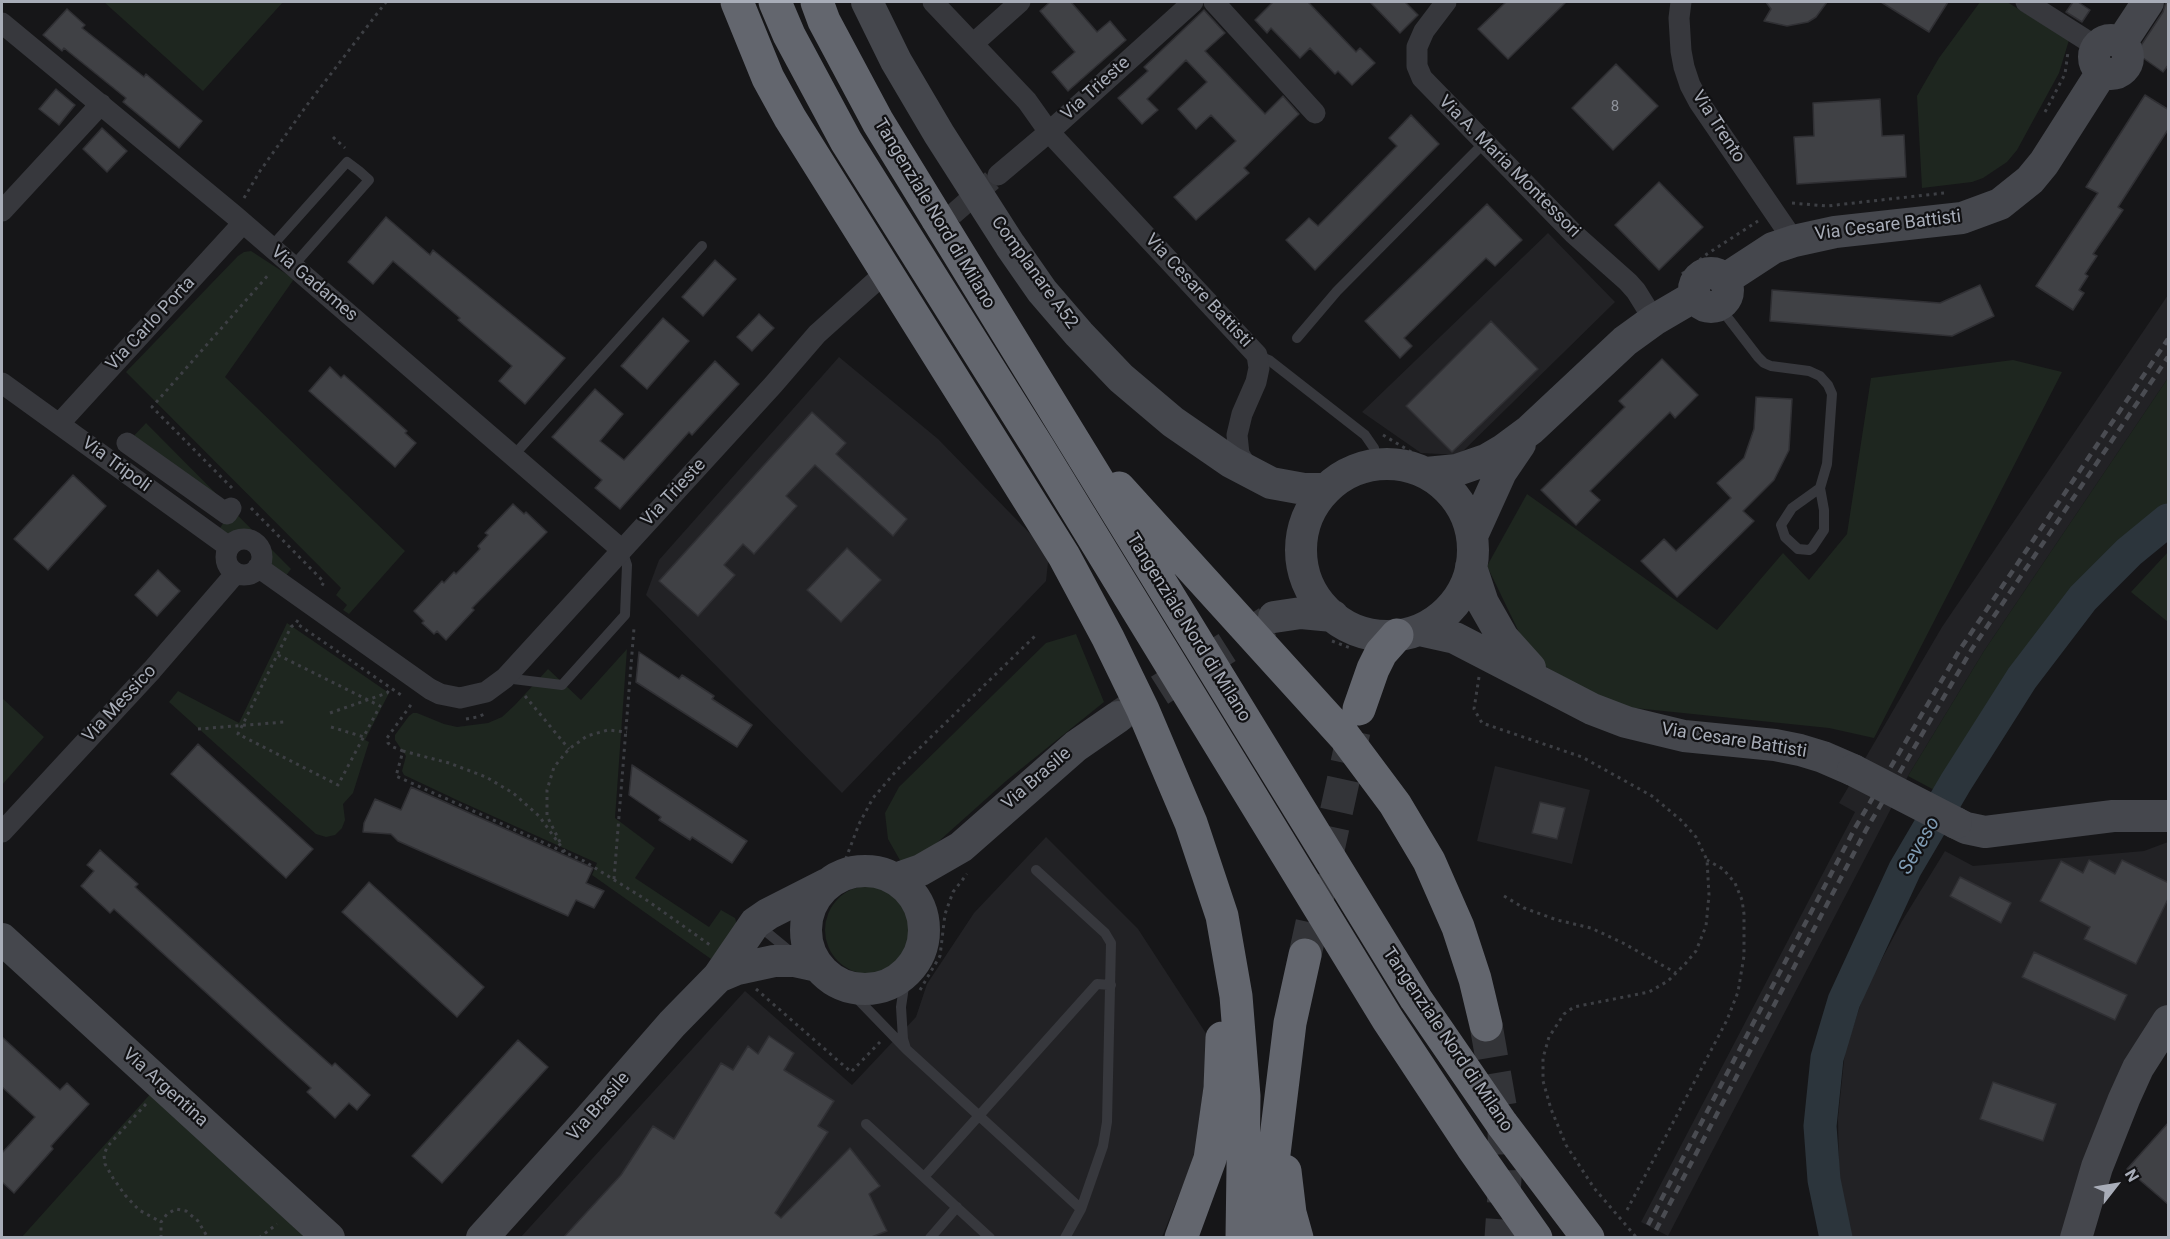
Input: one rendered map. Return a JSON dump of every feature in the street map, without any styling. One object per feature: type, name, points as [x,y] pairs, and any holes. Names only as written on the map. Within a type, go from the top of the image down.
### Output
[{"type":"highway","points":[[737,2],[768,78],[790,118],[1070,567],[1143,710],[1191,823],[1222,916],[1236,996],[1245,1096],[1242,1238]]},
{"type":"highway","name":"Tangenziale Nord di Milano","points":[[775,2],[789,34],[846,141],[1038,447],[1388,1020],[1472,1147],[1536,1238]]},
{"type":"highway","name":"Tangenziale Nord di Milano","points":[[817,2],[878,122],[1416,999],[1502,1124],[1588,1238]]},
{"type":"highway","points":[[1064,428],[1345,737],[1395,804],[1429,861],[1458,927],[1475,979],[1486,1025]]},
{"type":"highway","points":[[1359,710],[1398,641]]},
{"type":"highway","points":[[1181,1238],[1210,1159],[1221,1078],[1223,1046],[1221,996],[1207,869]]},
{"type":"highway","points":[[1266,1238],[1290,1023],[1305,955]]},
{"type":"highway","points":[[1283,1088],[1283,1161],[1290,1213],[1297,1238]]},
{"type":"street","name":"Complanare A52","points":[[867,2],[896,61],[939,134],[1042,291],[1079,334],[1121,378],[1173,422],[1231,462],[1261,478],[1304,489],[1326,489]]},
{"type":"street","name":"Via Cesare Battisti","points":[[933,2],[1027,101],[1049,132],[1257,355]]},
{"type":"street","points":[[974,44],[1020,2]]},
{"type":"street","name":"Via Trieste","points":[[998,175],[1193,2]]},
{"type":"street","points":[[1214,2],[1315,113]]},
{"type":"street","name":"Via A. Maria Montessori","points":[[1446,2],[1420,38],[1416,53],[1417,66],[1426,82],[1574,234],[1628,282],[1654,320]]},
{"type":"street","name":"Via Trento","points":[[1681,2],[1679,18],[1681,51],[1690,85],[1794,241]]},
{"type":"street","points":[[2026,2],[2107,54]]},
{"type":"street","name":"Via Cesare Battisti","points":[[1426,473],[1457,470],[1475,465],[1503,450],[1530,430],[1625,340],[1654,320],[1712,294],[1773,248],[1835,232],[1962,218],[2000,204],[2030,180],[2044,163],[2107,54],[2148,2]]},
{"type":"street","name":"Via Gadames","points":[[2,23],[271,247],[622,550]]},
{"type":"street","points":[[2,211],[101,104]]},
{"type":"street","name":"Via Carlo Porta","points":[[58,424],[238,219]]},
{"type":"street","name":"Via Trieste","points":[[309,604],[417,682],[440,694],[454,698],[468,698],[516,682],[622,550],[773,385],[800,352],[876,280]]},
{"type":"street","points":[[1257,355],[1259,368],[1256,382],[1242,414],[1237,435],[1239,454],[1261,478]]},
{"type":"street","name":"Via Tripoli","points":[[2,383],[230,547]]},
{"type":"street","name":"Via Cesare Battisti","points":[[1472,536],[1501,472],[1530,430]]},
{"type":"street","points":[[127,443],[227,513],[238,502]]},
{"type":"street","points":[[1304,572],[1287,604],[1274,617],[1301,613],[1329,627],[1352,628],[1398,641],[1435,621],[1455,603],[1462,592],[1471,567],[1472,536],[1465,513],[1453,494],[1426,473],[1403,465],[1377,464],[1351,471],[1326,489],[1314,504],[1303,532],[1302,559],[1304,572],[1329,627]]},
{"type":"street","name":"Complanare A52","points":[[1261,478],[1280,495],[1303,532]]},
{"type":"street","points":[[238,540],[254,542],[261,551],[258,567],[246,575],[236,573],[228,564],[227,552],[238,540]]},
{"type":"street","points":[[258,567],[309,604]]},
{"type":"street","name":"Via Cesare Battisti","points":[[1471,567],[1483,603],[1503,638],[1547,686]]},
{"type":"street","name":"Via Messico","points":[[2,832],[152,670],[236,573]]},
{"type":"street","name":"Via Cesare Battisti","points":[[1398,641],[1455,638],[1592,709],[1626,722],[1684,736],[1775,745],[1823,757],[1966,828],[1985,832],[2113,816],[2166,817]]},
{"type":"street","name":"Via Brasile","points":[[921,909],[967,857],[1076,746],[1118,717]]},
{"type":"street","name":"Via Brasile","points":[[895,879],[967,857]]},
{"type":"street","points":[[732,971],[774,961],[811,964],[845,986],[875,988],[889,984],[906,973],[916,960],[924,938],[921,909],[905,886],[885,874],[865,870],[835,879],[812,902],[806,922],[811,964]]},
{"type":"street","name":"Via Brasile","points":[[482,1238],[672,1024],[732,971],[755,923],[835,879]]},
{"type":"street","name":"Via Argentina","points":[[2,939],[328,1238]]},
{"type":"street","points":[[2076,1238],[2097,1167],[2124,1099],[2138,1068],[2169,1021]]},
{"type":"lane","points":[[1297,338],[1337,291],[1485,142]]},
{"type":"lane","points":[[271,247],[347,162],[353,166],[369,180],[293,266]]},
{"type":"lane","points":[[514,455],[702,246]]},
{"type":"lane","points":[[1712,294],[1764,363],[1809,371],[1820,376],[1832,394],[1828,458],[1820,488],[1824,510],[1824,530],[1812,548],[1798,549],[1785,537],[1781,525],[1792,508],[1820,488]]},
{"type":"lane","name":"Via Cesare Battisti","points":[[1257,355],[1269,360],[1365,435],[1374,448],[1377,464]]},
{"type":"lane","points":[[516,682],[562,685],[625,615],[627,565],[622,550]]},
{"type":"lane","points":[[1036,870],[1105,933],[1111,943],[1107,1122],[1103,1146],[1081,1209],[1065,1238]]},
{"type":"lane","points":[[755,923],[811,964]]},
{"type":"lane","points":[[906,973],[902,990],[901,1019],[906,1049]]},
{"type":"lane","points":[[924,1177],[1097,984],[1111,985]]},
{"type":"lane","points":[[845,986],[888,1033],[1081,1209]]},
{"type":"lane","points":[[866,1124],[990,1238]]},
{"type":"lane","points":[[930,1238],[957,1208]]},
{"type":"path","points":[[238,219],[260,171],[300,114],[386,2]]},
{"type":"path","points":[[156,402],[152,407],[238,502],[324,582],[291,627],[238,734],[338,785],[380,706],[278,656]]},
{"type":"path","points":[[614,879],[634,619]]},
{"type":"path","points":[[296,623],[390,689],[422,706]]},
{"type":"path","points":[[1329,627],[1398,641]]},
{"type":"path","points":[[835,879],[873,798],[897,770],[1035,636]]},
{"type":"path","points":[[1484,652],[1474,709],[1482,723],[1582,757],[1652,796],[1682,821],[1696,837],[1707,860],[1709,895],[1706,926],[1696,951],[1668,981],[1649,992],[1574,1007],[1564,1014],[1549,1037],[1543,1058],[1543,1081],[1551,1109],[1566,1144],[1594,1188],[1637,1238]]},
{"type":"path","points":[[516,682],[569,748]]},
{"type":"path","points":[[330,713],[387,693],[390,689]]},
{"type":"path","points":[[413,702],[387,738],[388,743],[403,751],[449,762],[486,777],[513,793],[538,816],[565,852]]},
{"type":"path","points":[[462,719],[477,717],[493,710]]},
{"type":"path","points":[[198,729],[284,722]]},
{"type":"path","points":[[331,727],[364,737]]},
{"type":"path","points":[[565,852],[547,816],[547,790],[554,767],[569,748],[587,736],[608,730],[627,732]]},
{"type":"path","points":[[403,751],[396,776],[565,852],[614,879],[715,948],[732,971],[851,1072],[888,1033]]},
{"type":"path","points":[[901,1019],[915,1004],[921,986],[940,956],[945,914],[967,857]]},
{"type":"path","points":[[1627,1210],[1727,1020],[1738,992],[1744,956],[1742,900],[1735,883],[1723,869],[1707,860]]},
{"type":"path","points":[[1504,896],[1535,912],[1591,928],[1676,973]]},
{"type":"path","points":[[161,1222],[139,1210],[125,1195],[105,1164],[104,1155],[107,1147],[163,1085]]},
{"type":"path","points":[[161,1238],[161,1222],[167,1214],[176,1209],[186,1211],[198,1221],[208,1238]]},
{"type":"path","points":[[259,1238],[283,1219]]},
{"type":"shaded area","points":[[104,2],[283,2],[203,91]]},
{"type":"shaded area","points":[[1980,2],[2007,2],[2069,40],[2059,73],[2017,150],[2007,162],[1983,178],[1972,182],[1922,188],[1917,96],[1939,58]]},
{"type":"shaded area","points":[[1548,233],[1615,302],[1459,455],[1421,453],[1362,412]]},
{"type":"shaded area","points":[[251,251],[294,279],[225,377],[405,551],[349,614],[343,610],[347,605],[336,595],[341,588],[126,372],[238,256]]},
{"type":"shaded area","points":[[2168,295],[2168,378],[1984,651],[1908,776],[1668,1236],[1641,1222],[1855,812],[1839,803],[1942,627]]},
{"type":"shaded area","points":[[839,357],[938,439],[1049,553],[1046,581],[842,793],[646,595],[659,560]]},
{"type":"shaded area","points":[[2013,360],[2062,372],[1874,738],[1829,728],[1615,706],[1532,659],[1487,566],[1527,494],[1717,630],[1783,553],[1809,580],[1847,534],[1871,378]]},
{"type":"shaded area","points":[[2168,378],[2168,508],[2077,591],[2001,696],[1938,792],[1908,776],[1984,651]]},
{"type":"shaded area","points":[[146,423],[291,569],[285,577],[271,567],[261,544],[243,537],[233,539],[218,531],[230,513],[129,441]]},
{"type":"shaded area","points":[[2168,552],[2168,622],[2131,592]]},
{"type":"shaded area","points":[[287,623],[389,693],[365,740],[369,742],[353,793],[343,804],[345,820],[342,828],[335,835],[326,837],[316,834],[169,702],[178,691],[239,723]]},
{"type":"shaded area","points":[[1076,634],[1104,702],[1006,781],[929,850],[901,862],[888,839],[885,813],[899,787],[1046,643]]},
{"type":"shaded area","points":[[627,649],[615,818],[655,848],[635,878],[709,927],[721,910],[735,918],[738,928],[711,959],[592,875],[597,863],[404,775],[402,771],[406,756],[395,740],[395,735],[413,713],[457,727],[488,723],[502,717],[548,669],[581,700]]},
{"type":"shaded area","points":[[2,698],[44,737],[2,785]]},
{"type":"shaded area","points":[[1495,766],[1590,790],[1572,864],[1477,841]]},
{"type":"shaded area","points":[[1046,837],[1138,929],[1209,1038],[1196,1153],[1162,1237],[520,1238],[745,991],[852,1085],[916,1017],[927,984],[974,913]]},
{"type":"shaded area","points":[[2168,842],[2168,1009],[2067,1237],[1852,1238],[1839,1175],[1838,1118],[1845,1051],[1865,991],[1902,921],[1945,851],[1973,866],[2144,851]]},
{"type":"shaded area","points":[[869,886],[886,890],[900,899],[909,913],[913,930],[909,947],[900,961],[886,970],[869,974],[852,970],[838,961],[829,947],[825,930],[829,913],[838,899],[852,890]]},
{"type":"shaded area","points":[[153,1091],[313,1238],[21,1238]]},
{"type":"building","points":[[1050,2],[1071,2],[1097,32],[1110,21],[1126,40],[1068,91],[1052,72],[1075,52],[1040,11]]},
{"type":"building","points":[[1273,2],[1308,2],[1356,52],[1360,48],[1375,63],[1352,85],[1338,71],[1335,74],[1310,48],[1300,58],[1271,28],[1267,33],[1255,20]]},
{"type":"building","points":[[1370,2],[1405,2],[1418,15],[1400,33]]},
{"type":"building","points":[[1506,2],[1566,2],[1508,59],[1478,29]]},
{"type":"building","points":[[1766,2],[1827,2],[1816,17],[1808,22],[1787,26],[1764,21],[1771,9]]},
{"type":"building","points":[[1881,2],[1948,2],[1929,32]]},
{"type":"building","points":[[2073,2],[2078,2],[2090,10],[2082,22],[2066,12]]},
{"type":"building","points":[[2166,2],[2169,2],[2169,64],[2163,72],[2136,53],[2163,12]]},
{"type":"building","points":[[67,9],[85,25],[82,28],[144,77],[146,74],[202,121],[179,148],[123,102],[126,98],[64,48],[62,51],[43,35]]},
{"type":"building","points":[[1204,10],[1225,33],[1205,51],[1265,114],[1283,96],[1299,114],[1244,168],[1249,173],[1196,220],[1174,197],[1236,141],[1211,115],[1196,129],[1178,109],[1207,82],[1186,60],[1147,99],[1158,110],[1142,124],[1118,98],[1148,71],[1144,67]]},
{"type":"building","points":[[1616,64],[1658,106],[1613,150],[1572,108]]},
{"type":"building","points":[[56,89],[75,105],[59,125],[39,109]]},
{"type":"building","points":[[2145,95],[2169,110],[2169,128],[2118,207],[2123,210],[2093,254],[2097,256],[2085,274],[2088,276],[2079,290],[2084,293],[2073,310],[2036,286],[2098,193],[2086,187]]},
{"type":"building","points":[[1880,99],[1882,136],[1904,135],[1906,177],[1797,184],[1794,137],[1814,136],[1813,103]]},
{"type":"building","points":[[1411,115],[1439,144],[1315,270],[1286,240],[1309,218],[1318,226],[1397,146],[1389,138]]},
{"type":"building","points":[[102,128],[127,151],[107,172],[83,149]]},
{"type":"building","points":[[1659,182],[1703,227],[1659,270],[1615,225]]},
{"type":"building","points":[[1487,204],[1522,240],[1495,266],[1486,258],[1404,338],[1412,346],[1400,358],[1365,321]]},
{"type":"building","points":[[386,217],[430,255],[433,250],[565,358],[525,404],[499,381],[512,366],[393,261],[373,284],[348,262]]},
{"type":"building","points":[[715,260],[736,279],[703,316],[682,297]]},
{"type":"building","points":[[1980,285],[1994,316],[1952,336],[1770,321],[1772,290],[1940,303]]},
{"type":"building","points":[[759,314],[774,328],[752,351],[737,337]]},
{"type":"building","points":[[663,318],[689,341],[647,389],[621,366]]},
{"type":"building","points":[[1491,321],[1538,369],[1452,452],[1406,406]]},
{"type":"building","points":[[1662,359],[1698,395],[1675,418],[1670,412],[1590,491],[1600,500],[1576,525],[1541,490],[1625,407],[1619,401]]},
{"type":"building","points":[[715,361],[739,384],[692,435],[689,432],[620,509],[595,488],[602,480],[552,437],[595,389],[623,414],[600,441],[624,460]]},
{"type":"building","points":[[330,367],[341,378],[344,375],[407,431],[405,433],[416,443],[395,467],[309,391]]},
{"type":"building","points":[[1756,397],[1792,399],[1789,450],[1774,480],[1743,511],[1754,521],[1677,597],[1641,561],[1664,539],[1676,551],[1731,498],[1717,483],[1744,458],[1754,429]]},
{"type":"building","points":[[812,412],[846,443],[836,454],[907,519],[893,536],[815,465],[786,496],[797,506],[754,554],[743,544],[724,565],[735,575],[698,616],[659,581]]},
{"type":"building","points":[[73,475],[106,506],[48,570],[14,539]]},
{"type":"building","points":[[513,504],[524,514],[526,512],[547,532],[472,608],[474,610],[446,640],[437,631],[434,634],[422,623],[424,621],[414,611],[442,581],[444,583],[454,572],[456,574],[480,549],[478,546],[488,535],[485,533]]},
{"type":"building","points":[[847,548],[881,580],[841,622],[807,590]]},
{"type":"building","points":[[158,570],[180,591],[157,616],[135,595]]},
{"type":"building","points":[[639,652],[679,679],[682,675],[714,696],[712,699],[752,725],[737,747],[636,682]]},
{"type":"building","points":[[198,744],[313,849],[286,878],[171,774]]},
{"type":"building","points":[[632,765],[747,841],[732,863],[692,837],[690,840],[659,820],[661,817],[629,795]]},
{"type":"building","points":[[411,787],[593,868],[586,883],[604,891],[594,908],[576,900],[568,916],[398,841],[391,834],[363,832],[364,823],[375,799],[401,810]]},
{"type":"building","points":[[1540,802],[1565,808],[1557,839],[1532,833]]},
{"type":"building","points":[[100,850],[138,884],[135,887],[288,1027],[332,1066],[335,1063],[370,1095],[357,1110],[349,1103],[335,1118],[307,1092],[311,1088],[114,909],[110,913],[81,886],[94,871],[87,865]]},
{"type":"building","points":[[2089,860],[2115,874],[2122,860],[2169,883],[2169,897],[2136,964],[2084,939],[2090,927],[2040,901],[2061,861],[2083,873]]},
{"type":"building","points":[[1960,877],[2011,903],[2001,923],[1950,896]]},
{"type":"building","points":[[369,882],[484,987],[457,1017],[342,912]]},
{"type":"building","points":[[2034,952],[2127,995],[2115,1020],[2022,977]]},
{"type":"building","points":[[769,1036],[794,1053],[784,1070],[834,1101],[818,1126],[828,1132],[775,1213],[781,1218],[850,1148],[880,1186],[869,1194],[887,1231],[869,1238],[563,1238],[621,1175],[653,1126],[674,1139],[721,1063],[733,1070],[748,1046],[758,1054]]},
{"type":"building","points":[[2,1037],[60,1090],[67,1083],[89,1104],[51,1146],[53,1149],[14,1193],[2,1182],[2,1153],[35,1117],[2,1087]]},
{"type":"building","points":[[518,1040],[548,1067],[442,1183],[412,1156]]},
{"type":"building","points":[[1993,1082],[2056,1104],[2043,1141],[1980,1119]]},
{"type":"building","points":[[2169,1122],[2169,1205],[2127,1169]]},
{"type":"waterway","name":"Seveso","points":[[1836,1238],[1824,1180],[1820,1126],[1827,1058],[1844,1001],[1905,869],[1956,782],[2022,678],[2083,598],[2129,552],[2168,520]]},
{"type":"tunnel","points":[[906,255],[998,175]]},
{"type":"tunnel","points":[[1119,716],[1272,619]]},
{"type":"tunnel","points":[[1305,955],[1356,722]]},
{"type":"tunnel","points":[[1486,1025],[1504,1128],[1505,1179],[1501,1238]]},
{"type":"railway","points":[[1648,1225],[1855,828],[1959,651],[2168,339]]},
{"type":"railway","points":[[1656,1230],[1866,830],[1972,649],[2168,357]]}]
